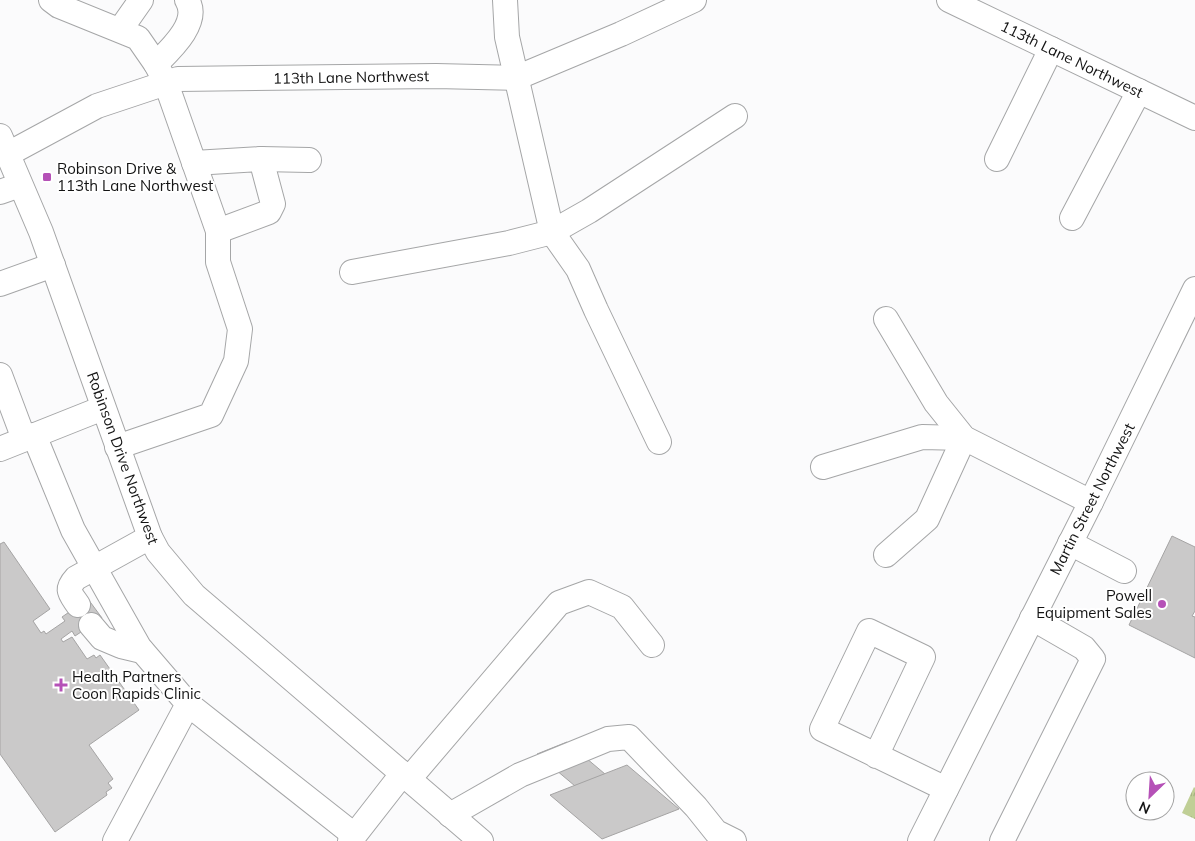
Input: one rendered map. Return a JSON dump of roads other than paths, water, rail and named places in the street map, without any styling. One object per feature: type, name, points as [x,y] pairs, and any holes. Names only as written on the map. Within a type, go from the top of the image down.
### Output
[{"type":"street","points":[[51,0],[59,6],[138,38],[161,74],[218,231],[218,262],[240,328],[236,361],[211,415],[118,447]]},
{"type":"street","points":[[120,30],[141,0]]},
{"type":"street","points":[[161,74],[189,22],[190,4],[187,0]]},
{"type":"street","points":[[505,0],[507,37],[552,232],[578,269],[659,442]]},
{"type":"street","name":"113th Lane Northwest","points":[[4,145],[97,106],[161,74],[178,79],[436,76],[516,78],[622,34],[694,0]]},
{"type":"street","name":"113th Lane Northwest","points":[[949,0],[1195,118]]},
{"type":"street","points":[[997,159],[1051,49]]},
{"type":"street","points":[[1072,218],[1138,91]]},
{"type":"street","points":[[352,272],[508,243],[552,232],[589,211],[735,116]]},
{"type":"street","name":"Robinson Drive Northwest","points":[[4,145],[10,189],[41,232],[150,537],[158,552],[194,595],[481,841]]},
{"type":"street","points":[[218,231],[269,212],[273,204],[261,160]]},
{"type":"street","points":[[194,163],[309,160]]},
{"type":"street","points":[[0,284],[53,265]]},
{"type":"street","name":"Martin Street Northwest","points":[[920,841],[1091,502],[1188,322],[1195,289]]},
{"type":"street","points":[[886,319],[936,403],[964,438],[1091,502]]},
{"type":"street","points":[[0,375],[73,530],[142,651],[188,704],[352,838],[559,603],[589,592],[622,607],[652,645]]},
{"type":"street","points":[[0,449],[103,408]]},
{"type":"street","points":[[823,467],[922,437],[964,438]]},
{"type":"street","points":[[886,555],[928,519],[964,438]]},
{"type":"street","points":[[78,606],[69,593],[70,585],[76,578],[150,537]]},
{"type":"street","points":[[1070,543],[1124,571]]},
{"type":"street","points":[[1002,841],[1093,659],[1084,648],[1032,618]]},
{"type":"street","points":[[91,625],[102,638],[121,646],[142,651]]},
{"type":"street","points":[[876,756],[924,657],[869,631],[822,730],[946,790]]},
{"type":"street","points":[[115,841],[188,704]]},
{"type":"street","points":[[450,816],[520,775],[608,739],[629,737],[696,807],[716,832],[734,841]]},
{"type":"street","name":"Robinson Drive Northwest","points":[[450,816],[490,841]]},
{"type":"place","name":"Robinson Drive & 113th Lane Northwest","points":[[47,177]]},
{"type":"place","name":"Powell Equipment Sales","points":[[1162,604]]},
{"type":"place","name":"Health Partners Coon Rapids Clinic","points":[[61,685]]}]
